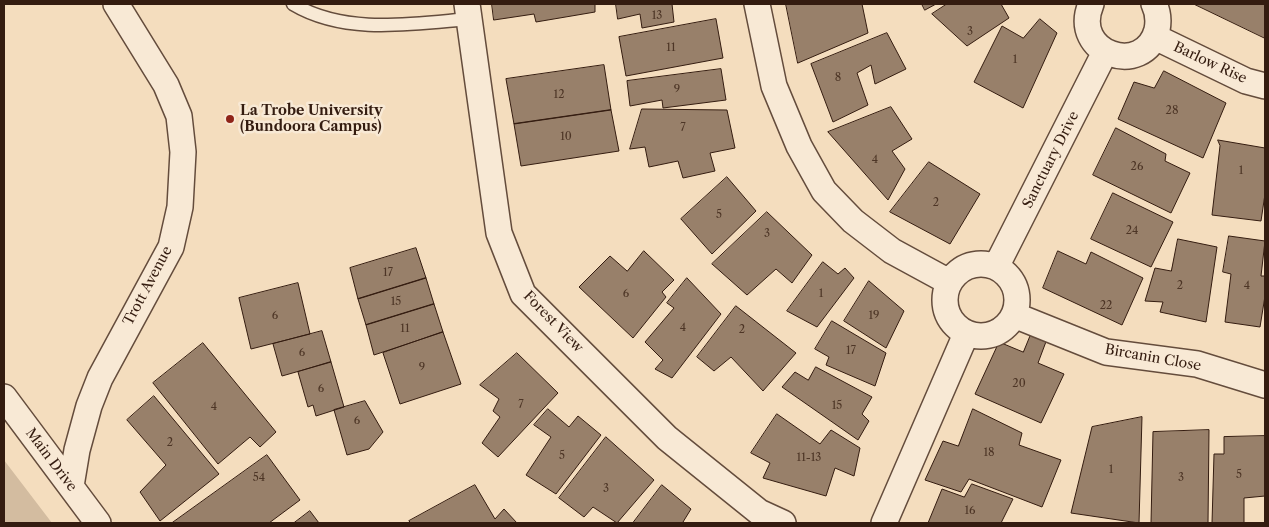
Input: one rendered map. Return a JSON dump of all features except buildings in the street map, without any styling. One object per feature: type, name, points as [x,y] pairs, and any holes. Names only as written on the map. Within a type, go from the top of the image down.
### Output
[{"type":"street","name":"Trott Avenue","points":[[71,486],[80,441],[100,378],[170,246],[180,208],[183,152],[179,116],[166,85],[116,4]]},
{"type":"street","points":[[757,4],[774,86],[799,146],[824,191],[853,221],[892,251],[949,282]]},
{"type":"street","points":[[1089,4],[1087,21],[1089,34],[1105,52],[1125,56],[1137,54],[1147,47],[1155,37],[1159,21],[1154,4]]},
{"type":"street","name":"Forest View","points":[[468,11],[499,233],[523,294],[667,438],[759,512],[783,523]]},
{"type":"street","name":"Barlow Rise","points":[[1155,37],[1246,81],[1265,86]]},
{"type":"street","name":"Sanctuary Drive","points":[[996,267],[1105,52]]},
{"type":"street","points":[[980,264],[996,267],[1007,275],[1014,285],[1017,298],[1014,315],[1007,326],[996,333],[985,337],[966,334],[955,327],[944,305],[945,292],[949,282],[957,272],[968,266],[980,264]]},
{"type":"street","name":"Bircanin Close","points":[[1014,315],[1106,352],[1198,364],[1265,385]]},
{"type":"street","points":[[884,523],[966,334]]},
{"type":"street","name":"Main Drive","points":[[4,397],[98,523]]},
{"type":"lane","points":[[293,4],[328,20],[371,25],[468,11]]},
{"type":"shaded area","points":[[4,460],[7,464],[52,523],[4,523]]},
{"type":"place","name":"La Trobe University (Bundoora Campus)","points":[[230,119]]}]
